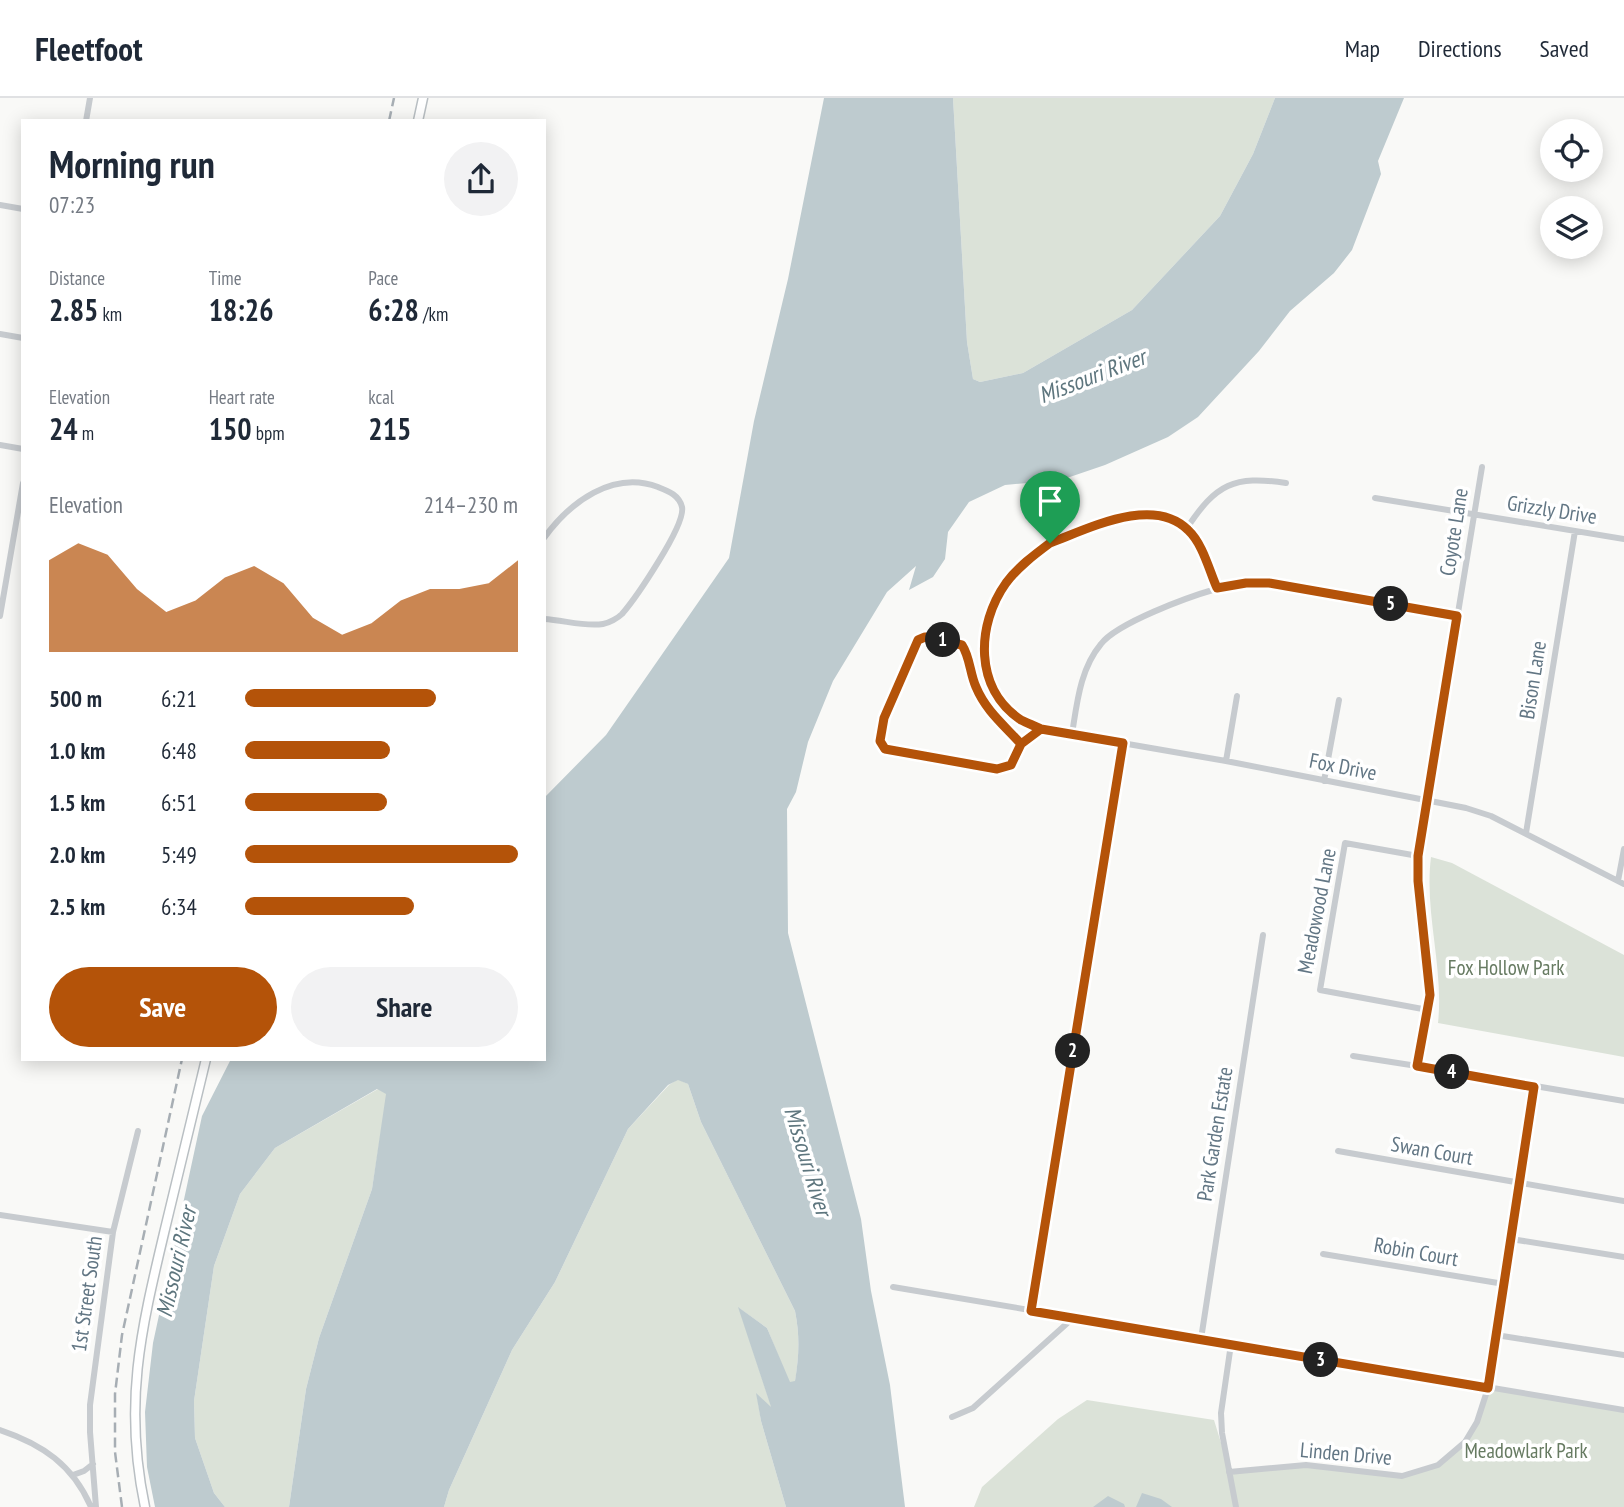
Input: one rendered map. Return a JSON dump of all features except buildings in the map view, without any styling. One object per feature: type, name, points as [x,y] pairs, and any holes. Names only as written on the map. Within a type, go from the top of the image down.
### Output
[{"type":"street","points":[[86,119],[90,98]]},
{"type":"street","points":[[418,119],[423,98]]},
{"type":"street","points":[[0,205],[21,209]]},
{"type":"street","points":[[0,334],[21,338]]},
{"type":"street","points":[[0,445],[21,449]]},
{"type":"street","name":"Coyote Lane","points":[[1417,1066],[1430,995],[1418,881],[1418,856],[1482,467]]},
{"type":"street","points":[[1217,588],[1198,542],[1187,528],[1203,503],[1218,491],[1240,481],[1286,483]]},
{"type":"street","points":[[546,536],[597,489],[618,482],[647,483],[665,490],[675,495],[682,508],[681,519],[673,536],[620,617],[604,624],[546,619]]},
{"type":"street","points":[[0,617],[21,495]]},
{"type":"street","name":"Grizzly Drive","points":[[1375,498],[1624,539]]},
{"type":"street","name":"Fox Drive","points":[[1187,528],[1165,517],[1145,513],[1122,516],[1050,543],[1020,566],[1005,585],[985,628],[985,666],[993,688],[1008,708],[1021,719],[1041,729],[1226,761],[1466,808],[1527,833],[1621,883]]},
{"type":"street","name":"Bison Lane","points":[[1527,833],[1575,531]]},
{"type":"street","points":[[1072,734],[1087,666],[1102,642],[1127,623],[1217,588],[1246,583],[1269,583],[1457,616]]},
{"type":"street","points":[[1021,744],[985,705],[969,670],[962,645],[920,637],[884,718],[880,741],[882,747],[997,769],[1011,765],[1021,744],[1041,729]]},
{"type":"street","points":[[1226,761],[1237,696]]},
{"type":"street","points":[[1324,781],[1339,699]]},
{"type":"street","points":[[1031,1311],[1123,743]]},
{"type":"street","name":"Meadowood Lane","points":[[1418,856],[1345,843],[1320,990],[1428,1010]]},
{"type":"street","points":[[1621,883],[1624,849]]},
{"type":"street","name":"Park Garden Estate","points":[[1201,1339],[1262,935]]},
{"type":"street","points":[[1353,1055],[1624,1101]]},
{"type":"street","points":[[145,1507],[134,1426],[136,1367],[145,1314],[206,1061]]},
{"type":"street","name":"Linden Drive","points":[[1229,1472],[1306,1465],[1402,1476],[1437,1465],[1465,1442],[1477,1422],[1488,1388],[1534,1087]]},
{"type":"street","name":"1st Street South","points":[[93,1507],[90,1405],[113,1233],[138,1131]]},
{"type":"street","name":"Swan Court","points":[[1338,1151],[1624,1201]]},
{"type":"street","points":[[0,1215],[113,1233]]},
{"type":"street","points":[[1511,1239],[1624,1258]]},
{"type":"street","name":"Robin Court","points":[[1323,1254],[1504,1284]]},
{"type":"street","points":[[892,1287],[1624,1410]]},
{"type":"street","points":[[952,1417],[973,1408],[1073,1318]]},
{"type":"street","points":[[1496,1335],[1624,1355]]},
{"type":"street","points":[[1231,1344],[1221,1413],[1236,1507]]},
{"type":"street","points":[[0,1430],[33,1443],[51,1454],[73,1475],[93,1507]]},
{"type":"street","points":[[73,1475],[93,1464]]},
{"type":"green space","points":[[953,98],[1275,98],[1253,154],[1220,216],[1132,310],[1023,373],[980,382],[973,379],[967,342]]},
{"type":"green space","name":"Fox Hollow Park","points":[[1431,857],[1452,863],[1624,955],[1624,1057],[1438,1023],[1438,981],[1430,898]]},
{"type":"green space","points":[[678,1079],[688,1084],[701,1122],[795,1311],[797,1364],[795,1382],[789,1382],[767,1328],[739,1308],[772,1409],[757,1395],[761,1421],[786,1507],[444,1507],[449,1490],[512,1350],[555,1282],[628,1129],[669,1085]]},
{"type":"green space","points":[[378,1089],[387,1094],[372,1189],[319,1338],[306,1389],[289,1507],[225,1507],[214,1493],[195,1438],[194,1401],[214,1266],[240,1194],[275,1148]]},
{"type":"green space","name":"Meadowlark Park","points":[[1488,1388],[1624,1410],[1624,1507],[974,1507],[982,1487],[1058,1419],[1087,1400],[1214,1420],[1230,1472],[1306,1465],[1402,1476],[1438,1465],[1465,1442],[1477,1422]]},
{"type":"water","name":"Missouri River","points":[[824,98],[953,98],[967,342],[973,379],[980,382],[1023,373],[1132,310],[1220,216],[1253,154],[1275,98],[1404,98],[1378,161],[1381,174],[1352,250],[1334,273],[1290,311],[1259,351],[1198,417],[1168,437],[1105,465],[1061,480],[1005,485],[969,502],[948,532],[945,559],[933,577],[909,590],[916,566],[887,592],[833,681],[808,742],[796,792],[787,809],[788,933],[861,1219],[871,1291],[890,1385],[905,1507],[786,1507],[761,1421],[756,1393],[771,1407],[738,1307],[767,1328],[790,1382],[795,1381],[798,1354],[795,1311],[701,1122],[688,1084],[678,1080],[668,1085],[628,1129],[555,1282],[512,1350],[449,1490],[444,1507],[289,1507],[306,1389],[319,1338],[372,1189],[386,1094],[377,1089],[275,1148],[240,1194],[214,1266],[194,1401],[195,1438],[214,1493],[225,1507],[155,1507],[147,1467],[145,1412],[153,1343],[202,1116],[230,1061],[546,1061],[546,796],[606,735],[729,558],[754,421],[788,279]]},
{"type":"water","points":[[1142,1493],[1161,1499],[1172,1507],[1136,1507]]},
{"type":"water","points":[[1108,1496],[1124,1504],[1125,1507],[1093,1507]]},
{"type":"railway","points":[[389,119],[394,98]]},
{"type":"railway","points":[[122,1507],[115,1452],[115,1394],[122,1335],[182,1061]]},
{"type":"route","points":[[1050,543],[1020,566],[1005,585],[985,628],[985,666],[993,688],[1008,708],[1021,719],[1041,729],[1021,744],[1011,765],[997,769],[885,749],[880,741],[884,718],[918,640],[925,637],[962,645],[969,670],[985,705],[1021,744],[1041,729],[1123,743],[1031,1311],[1488,1388],[1534,1087],[1417,1066],[1430,995],[1418,881],[1418,856],[1457,616],[1269,583],[1246,583],[1217,588],[1198,542],[1187,528],[1165,517],[1145,513],[1122,516],[1050,543]]}]
